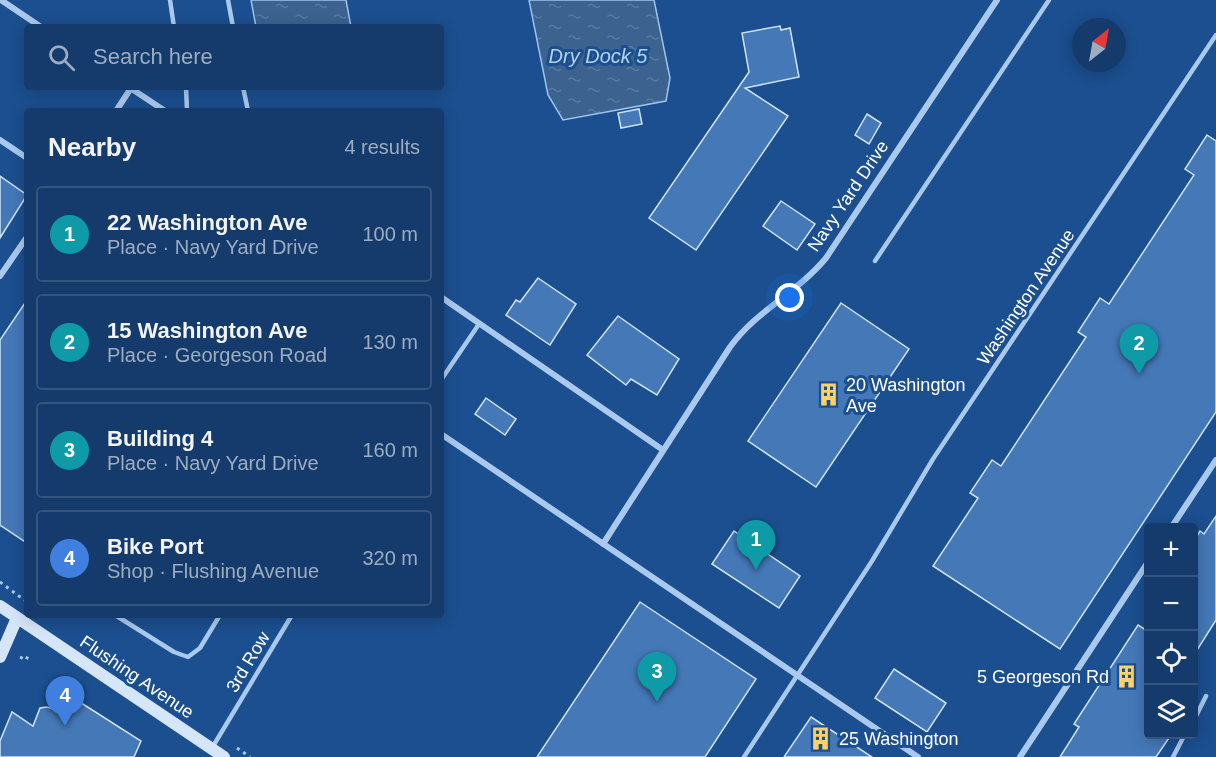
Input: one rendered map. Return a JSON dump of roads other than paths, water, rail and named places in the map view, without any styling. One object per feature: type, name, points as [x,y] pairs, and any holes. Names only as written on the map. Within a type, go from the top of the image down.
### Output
[{"type":"main road","name":"Flushing Avenue","points":[[0,606],[209,753],[225,757]]},
{"type":"main road","points":[[0,657],[17,618]]},
{"type":"street","points":[[1,0],[36,24]]},
{"type":"street","name":"Navy Yard Drive","points":[[603,544],[741,332],[763,311],[796,286],[830,253],[997,0]]},
{"type":"street","points":[[118,108],[129,90]]},
{"type":"street","points":[[133,90],[160,108]]},
{"type":"street","points":[[0,140],[24,156]]},
{"type":"street","points":[[0,276],[24,241]]},
{"type":"street","points":[[444,299],[663,450]]},
{"type":"street","points":[[444,436],[918,757]]},
{"type":"street","points":[[1174,523],[1216,460]]},
{"type":"street","points":[[1020,757],[1144,570]]},
{"type":"lane","points":[[170,0],[174,24]]},
{"type":"lane","points":[[228,0],[232,24]]},
{"type":"lane","points":[[875,261],[1049,0]]},
{"type":"lane","name":"Washington Avenue","points":[[744,757],[872,561],[933,459],[1216,35]]},
{"type":"lane","points":[[186,90],[187,108]]},
{"type":"lane","points":[[244,90],[247,108]]},
{"type":"lane","points":[[444,376],[479,324]]},
{"type":"lane","points":[[120,618],[174,652],[188,657],[200,648],[218,618]]},
{"type":"lane","name":"3rd Row","points":[[209,753],[290,618]]},
{"type":"lane","points":[[1198,712],[1206,696]]},
{"type":"lane","points":[[1173,757],[1183,739]]},
{"type":"lane","points":[[905,757],[909,751]]},
{"type":"water","points":[[251,0],[346,0],[350,24],[255,24]]},
{"type":"water","name":"Dry Dock 5","points":[[529,0],[654,0],[670,78],[666,101],[563,120],[548,95]]},
{"type":"place","name":"15 Washington Ave","points":[[1139,374]]},
{"type":"place","name":"20 Washington Ave","points":[[828,395]]},
{"type":"place","name":"22 Washington Ave","points":[[756,570]]},
{"type":"place","name":"5 Georgeson Rd","points":[[1127,677]]},
{"type":"place","name":"Building 4","points":[[657,702]]},
{"type":"place","name":"Bike Port","points":[[65,726]]},
{"type":"place","name":"25 Washington","points":[[821,739]]}]
